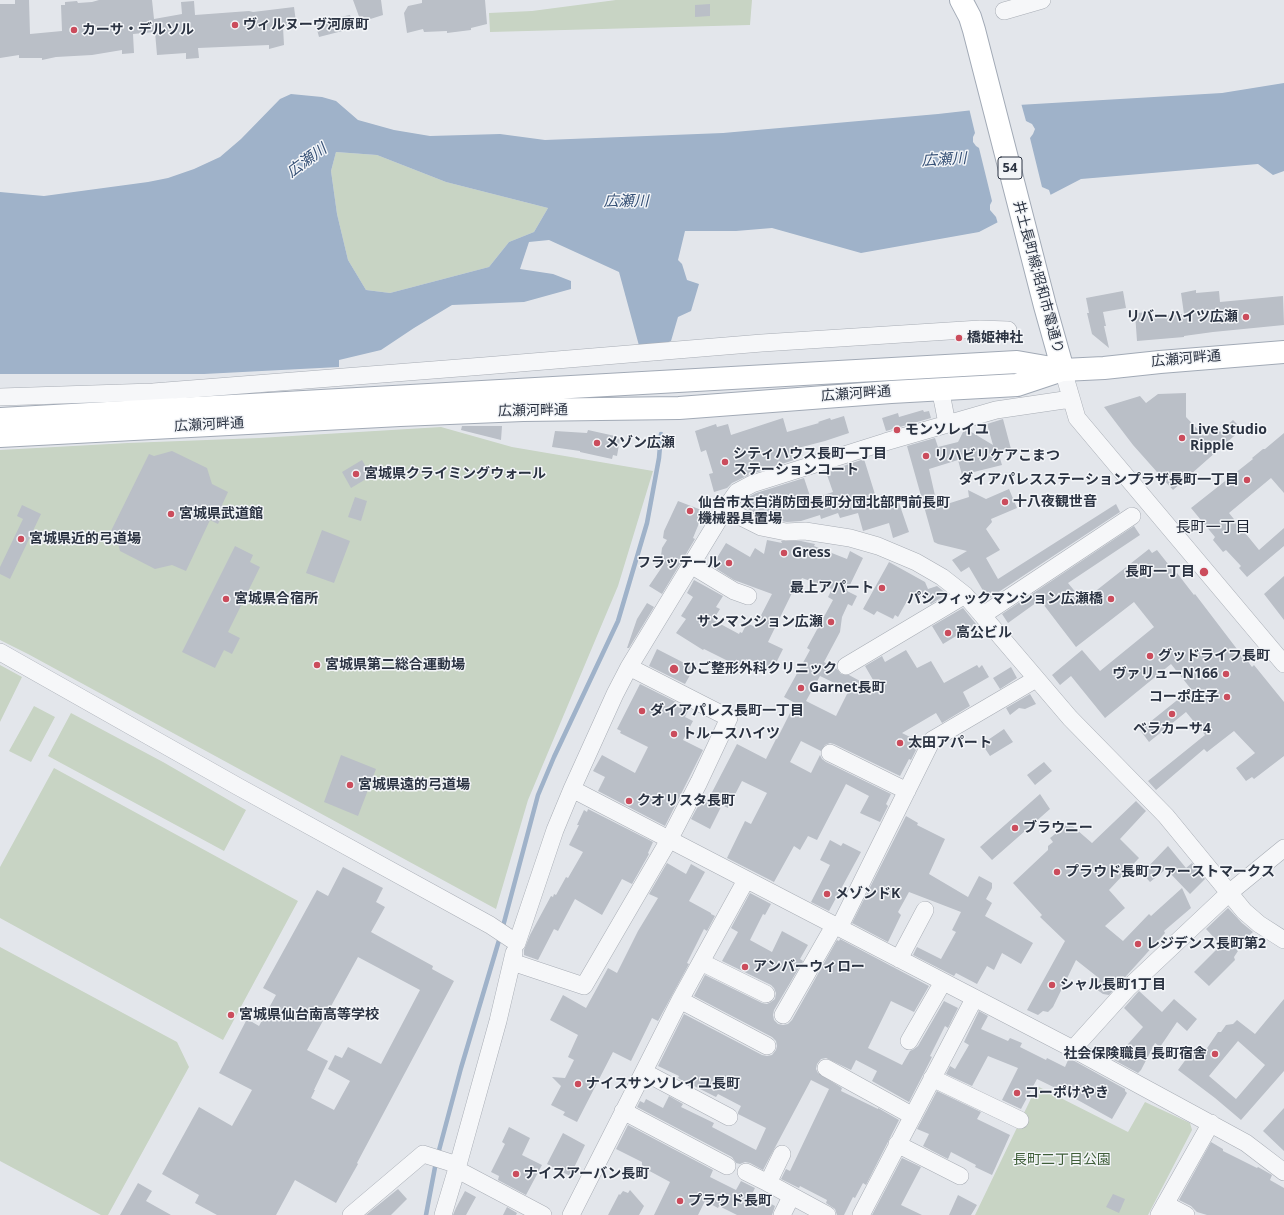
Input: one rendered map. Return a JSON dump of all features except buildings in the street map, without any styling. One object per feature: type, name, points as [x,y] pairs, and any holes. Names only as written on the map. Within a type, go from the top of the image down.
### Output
[{"type":"main road","name":"井土長町線;昭和市電通り","points":[[963,1],[974,30],[1045,306],[1063,370]]},
{"type":"main road","name":"広瀬河畔通","points":[[0,419],[1017,362],[1063,370],[1104,368],[1168,361],[1284,352]]},
{"type":"main road","name":"広瀬河畔通","points":[[0,436],[400,415],[523,410],[679,408],[821,397],[1017,385],[1063,370]]},
{"type":"street","points":[[1004,11],[1042,0]]},
{"type":"street","points":[[0,397],[153,392],[762,343],[980,329],[1008,330]]},
{"type":"street","points":[[1063,370],[1076,418],[1284,664]]},
{"type":"street","points":[[940,390],[947,424]]},
{"type":"street","points":[[443,1215],[454,1165],[498,1021],[512,962],[514,941],[555,830],[615,694],[629,667],[725,509],[737,492],[752,484],[996,410],[1071,399]]},
{"type":"street","points":[[725,509],[761,527],[786,532],[805,531],[850,538],[878,546],[916,562],[942,577],[965,595],[1005,640],[1070,718],[1166,816],[1244,911],[1259,924],[1284,940]]},
{"type":"street","points":[[983,615],[1132,516]]},
{"type":"street","points":[[691,565],[734,591],[748,596]]},
{"type":"street","points":[[846,666],[965,595]]},
{"type":"street","points":[[0,652],[238,786],[490,925],[514,941]]},
{"type":"street","points":[[512,962],[584,986],[669,840],[699,782],[729,718],[629,667]]},
{"type":"street","points":[[783,1015],[836,927],[932,740],[1036,679]]},
{"type":"street","points":[[830,753],[907,791]]},
{"type":"street","points":[[572,789],[1073,1049],[1211,1123],[1246,1143],[1284,1172]]},
{"type":"street","points":[[1073,1049],[1128,988],[1229,893],[1284,848]]},
{"type":"street","points":[[571,1215],[680,1000],[746,880]]},
{"type":"street","points":[[899,959],[926,910]]},
{"type":"street","points":[[701,962],[766,994]]},
{"type":"street","points":[[909,1041],[943,982]]},
{"type":"street","points":[[861,1215],[974,998]]},
{"type":"street","points":[[680,1000],[767,1046]]},
{"type":"street","points":[[826,1068],[913,1116]]},
{"type":"street","points":[[644,1072],[729,1117]]},
{"type":"street","points":[[932,1078],[1020,1120]]},
{"type":"street","points":[[623,1112],[727,1166]]},
{"type":"street","points":[[1186,1215],[1162,1210],[1211,1123]]},
{"type":"street","points":[[897,1144],[960,1176]]},
{"type":"street","points":[[351,1215],[423,1154],[430,1155],[454,1165],[543,1215]]},
{"type":"street","points":[[768,1183],[782,1154]]},
{"type":"street","points":[[746,1172],[827,1215]]},
{"type":"street","points":[[782,1215],[791,1197]]},
{"type":"green space","points":[[616,0],[752,0],[750,25],[490,32],[489,13],[532,11]]},
{"type":"green space","points":[[336,152],[377,155],[446,182],[548,208],[534,232],[509,242],[489,267],[390,293],[366,290],[348,260],[337,214],[331,171]]},
{"type":"green space","name":"宮城県第二総合運動場","points":[[441,427],[512,447],[653,471],[618,586],[528,800],[496,909],[0,640],[0,450],[259,438]]},
{"type":"green space","points":[[0,665],[22,677],[0,722]]},
{"type":"green space","points":[[34,706],[55,717],[31,762],[9,751]]},
{"type":"green space","points":[[71,713],[163,762],[246,810],[224,851],[48,756]]},
{"type":"green space","points":[[54,768],[298,901],[223,1040],[0,918],[0,867]]},
{"type":"green space","points":[[0,947],[177,1042],[189,1067],[108,1215],[101,1215],[0,1161]]},
{"type":"green space","name":"長町二丁目公園","points":[[1037,1086],[1128,1132],[1145,1102],[1190,1123],[1192,1130],[1148,1215],[975,1215]]},
{"type":"water","name":"広瀬川","points":[[1284,83],[1284,171],[1273,175],[1258,164],[1081,179],[979,232],[861,253],[772,228],[736,231],[685,231],[678,260],[682,264],[687,280],[699,284],[691,311],[678,317],[671,341],[641,353],[619,272],[549,240],[529,242],[520,269],[553,274],[571,281],[571,289],[524,302],[452,305],[381,350],[339,360],[339,367],[204,374],[0,374],[0,192],[44,196],[168,178],[194,169],[220,157],[241,139],[280,99],[291,94],[322,97],[336,101],[358,120],[394,130],[430,136],[500,134],[545,140],[723,133],[938,114],[1018,105],[1222,93]],"holes":[[[336,152],[377,155],[446,182],[548,208],[534,232],[509,242],[489,267],[390,293],[366,290],[348,260],[337,214],[331,171]]]},
{"type":"pier","points":[[1021,103],[1026,121],[1032,124],[1035,129],[1030,138],[1042,187],[1049,190],[1051,196],[998,224],[996,217],[990,210],[992,201],[979,148],[973,142],[975,133],[969,108]]},
{"type":"waterway","points":[[502,930],[538,795],[554,757],[618,621],[647,523],[659,458],[661,434]]},
{"type":"waterway","points":[[438,1154],[461,1068],[500,937]]},
{"type":"waterway","points":[[426,1215],[436,1162]]},
{"type":"place","name":"ヴィルヌーヴ河原町","points":[[235,25]]},
{"type":"place","name":"カーサ・デルソル","points":[[74,30]]},
{"type":"place","name":"リバーハイツ広瀬","points":[[1246,317]]},
{"type":"place","name":"橋姫神社","points":[[959,338]]},
{"type":"place","name":"モンソレイユ","points":[[897,430]]},
{"type":"place","name":"Live Studio Ripple","points":[[1182,438]]},
{"type":"place","name":"メゾン広瀬","points":[[597,443]]},
{"type":"place","name":"リハビリケアこまつ","points":[[926,456]]},
{"type":"place","name":"シティハウス長町一丁目 ステーションコート","points":[[725,462]]},
{"type":"place","name":"宮城県クライミングウォール","points":[[356,474]]},
{"type":"place","name":"ダイアパレスステーションプラザ長町一丁目","points":[[1247,480]]},
{"type":"place","name":"十八夜観世音","points":[[1005,502]]},
{"type":"place","name":"仙台市太白消防団長町分団北部門前長町 機械器具置場","points":[[690,511]]},
{"type":"place","name":"宮城県武道館","points":[[171,514]]},
{"type":"place","name":"宮城県近的弓道場","points":[[21,539]]},
{"type":"place","name":"Gress","points":[[784,553]]},
{"type":"place","name":"フラッテール","points":[[729,563]]},
{"type":"place","name":"長町一丁目","points":[[1204,572]]},
{"type":"place","name":"最上アパート","points":[[882,588]]},
{"type":"place","name":"宮城県合宿所","points":[[226,599]]},
{"type":"place","name":"パシフィックマンション広瀬橋","points":[[1111,599]]},
{"type":"place","name":"サンマンション広瀬","points":[[831,622]]},
{"type":"place","name":"高公ビル","points":[[948,633]]},
{"type":"place","name":"グッドライフ長町","points":[[1150,656]]},
{"type":"place","name":"宮城県第二総合運動場","points":[[317,665]]},
{"type":"place","name":"ひご整形外科クリニック","points":[[674,669]]},
{"type":"place","name":"ヴァリューN166","points":[[1226,674]]},
{"type":"place","name":"Garnet長町","points":[[801,688]]},
{"type":"place","name":"コーポ庄子","points":[[1227,697]]},
{"type":"place","name":"ダイアパレス長町一丁目","points":[[642,711]]},
{"type":"place","name":"ベラカーサ4","points":[[1172,714]]},
{"type":"place","name":"トルースハイツ","points":[[674,734]]},
{"type":"place","name":"太田アパート","points":[[900,743]]},
{"type":"place","name":"宮城県遠的弓道場","points":[[350,785]]},
{"type":"place","name":"クオリスタ長町","points":[[629,801]]},
{"type":"place","name":"ブラウニー","points":[[1015,828]]},
{"type":"place","name":"プラウド長町ファーストマークス","points":[[1057,872]]},
{"type":"place","name":"メゾンドK","points":[[827,894]]},
{"type":"place","name":"レジデンス長町第2","points":[[1138,944]]},
{"type":"place","name":"アンバーウィロー","points":[[745,967]]},
{"type":"place","name":"シャル長町1丁目","points":[[1052,985]]},
{"type":"place","name":"宮城県仙台南高等学校","points":[[231,1015]]},
{"type":"place","name":"社会保険職員 長町宿舎","points":[[1215,1054]]},
{"type":"place","name":"ナイスサンソレイユ長町","points":[[578,1084]]},
{"type":"place","name":"コーポけやき","points":[[1017,1093]]},
{"type":"place","name":"ナイスアーバン長町","points":[[516,1174]]},
{"type":"place","name":"プラウド長町","points":[[680,1201]]},
{"type":"district","name":"長町一丁目","points":[[1213,528]]}]
